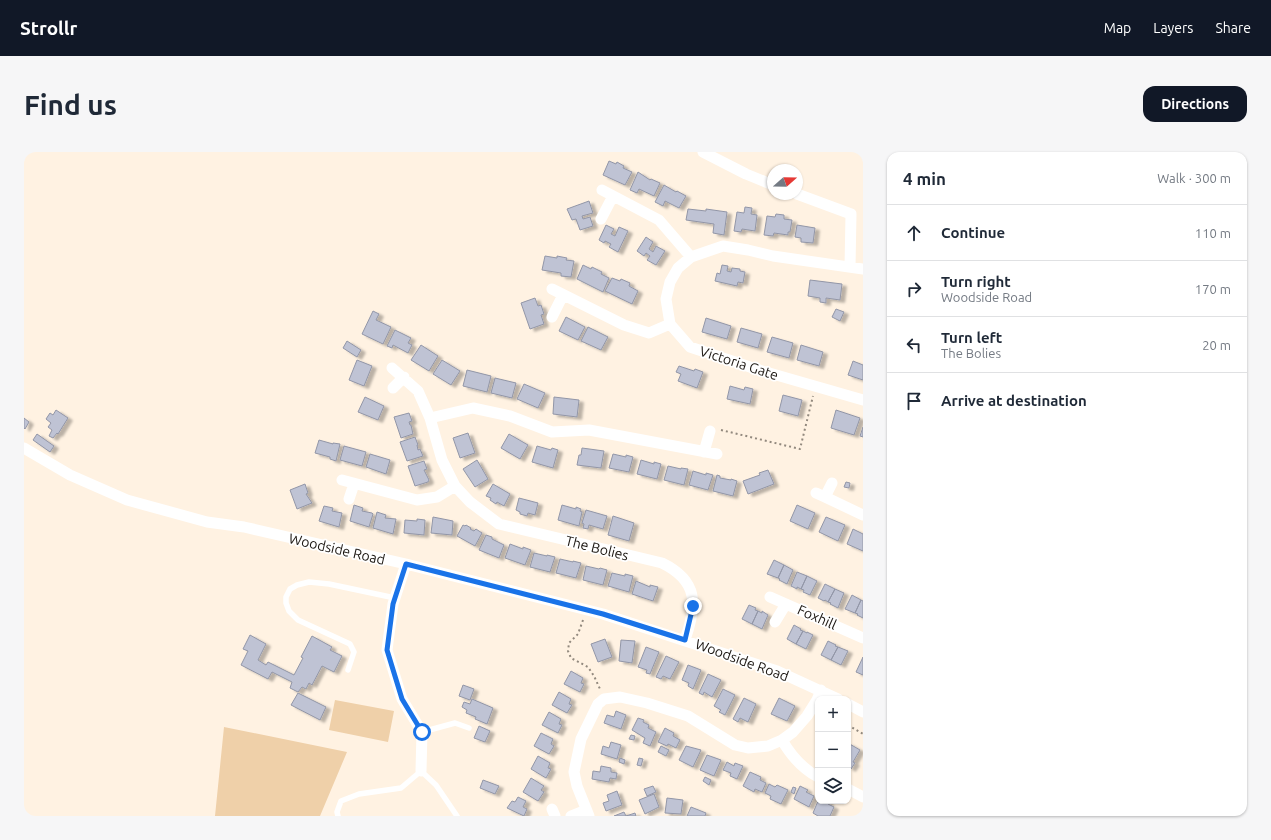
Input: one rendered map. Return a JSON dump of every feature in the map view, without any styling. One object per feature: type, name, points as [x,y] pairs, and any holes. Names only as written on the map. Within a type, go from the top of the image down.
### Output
[{"type":"street","points":[[703,152],[746,174],[767,183]]},
{"type":"street","points":[[602,190],[659,220],[691,257]]},
{"type":"street","points":[[601,218],[613,196]]},
{"type":"street","points":[[803,196],[851,214],[850,267]]},
{"type":"street","points":[[552,289],[624,325],[649,333],[670,324],[666,299],[670,282],[678,268],[691,257],[723,246],[773,256],[863,269]]},
{"type":"street","points":[[552,317],[564,295]]},
{"type":"street","name":"Victoria Gate","points":[[670,324],[690,347],[759,370],[863,400]]},
{"type":"street","name":"The Bolies","points":[[392,368],[404,377],[418,391],[430,418],[442,460],[455,486],[470,502],[499,524],[662,564],[683,576],[690,587],[693,606],[685,640]]},
{"type":"street","points":[[393,388],[404,377]]},
{"type":"street","points":[[430,418],[473,408],[510,416],[552,432],[589,430],[717,454]]},
{"type":"street","points":[[704,452],[710,431]]},
{"type":"street","name":"Woodside Road","points":[[24,448],[70,475],[127,500],[207,522],[244,527],[406,564],[603,614],[777,671],[832,696]]},
{"type":"street","points":[[342,480],[417,500],[437,497],[455,486]]},
{"type":"street","points":[[349,499],[354,484]]},
{"type":"street","points":[[832,484],[821,495],[863,515]]},
{"type":"street","points":[[406,564],[393,604],[387,650],[402,699],[422,732],[421,771]]},
{"type":"street","name":"Foxhill","points":[[770,597],[863,638]]},
{"type":"street","points":[[775,622],[786,604]]},
{"type":"street","points":[[571,816],[588,813],[577,786],[574,772],[581,739],[598,704],[604,699],[620,697],[647,703],[688,716],[736,745],[748,748],[768,746],[782,740],[793,732],[807,716],[817,700],[821,690]]},
{"type":"street","points":[[851,706],[863,712]]},
{"type":"street","points":[[782,740],[797,761],[810,773],[815,775]]},
{"type":"street","points":[[851,791],[863,797]]},
{"type":"lane","points":[[348,670],[354,652],[350,644],[298,620],[289,611],[286,603],[286,597],[290,589],[297,585],[309,582],[329,584],[395,598]]},
{"type":"lane","points":[[422,732],[455,723],[469,728]]},
{"type":"lane","points":[[338,816],[337,812],[341,801],[359,794],[401,788],[421,771],[436,785],[457,816]]},
{"type":"path","points":[[710,431],[718,429],[800,449],[816,386]]},
{"type":"path","points":[[585,610],[578,634],[569,643],[568,652],[571,658],[588,667],[594,676],[604,699]]},
{"type":"path","points":[[851,727],[863,734]]},
{"type":"shaded area","points":[[335,700],[394,711],[388,742],[329,730]]},
{"type":"shaded area","points":[[224,727],[347,752],[320,816],[215,816]]},
{"type":"building","points":[[609,161],[616,164],[617,162],[624,166],[623,168],[632,172],[625,185],[603,175]]},
{"type":"building","points":[[638,172],[650,180],[651,179],[660,183],[654,196],[639,189],[637,193],[630,190]]},
{"type":"building","points":[[664,185],[686,196],[679,208],[665,201],[663,206],[655,202]]},
{"type":"building","points":[[589,201],[593,213],[582,216],[583,219],[590,217],[593,226],[580,230],[576,219],[572,220],[567,209]]},
{"type":"building","points":[[745,207],[752,208],[751,214],[757,215],[755,231],[742,229],[741,232],[734,231],[737,212],[744,213]]},
{"type":"building","points":[[688,209],[706,211],[706,209],[727,212],[724,235],[713,233],[714,224],[686,220]]},
{"type":"building","points":[[776,214],[784,215],[784,219],[792,220],[790,232],[788,232],[788,235],[774,233],[773,236],[764,235],[767,216],[775,217]]},
{"type":"building","points":[[606,225],[614,229],[611,234],[615,236],[619,227],[628,231],[618,252],[609,247],[611,244],[605,241],[604,243],[599,240]]},
{"type":"building","points":[[797,225],[815,228],[813,243],[801,242],[801,238],[795,237]]},
{"type":"building","points":[[646,237],[653,242],[649,249],[653,252],[656,246],[665,251],[656,265],[647,260],[650,256],[646,253],[644,256],[637,251]]},
{"type":"building","points":[[545,256],[557,258],[557,256],[567,258],[566,260],[574,261],[571,277],[561,276],[561,273],[542,270]]},
{"type":"building","points":[[583,265],[591,269],[592,267],[602,272],[601,274],[609,278],[603,292],[577,279]]},
{"type":"building","points":[[722,265],[728,266],[727,271],[731,272],[732,268],[740,269],[740,271],[745,272],[743,283],[738,282],[737,286],[715,281],[717,273],[720,274]]},
{"type":"building","points":[[612,278],[620,281],[621,279],[630,283],[629,286],[638,291],[632,304],[605,291]]},
{"type":"building","points":[[810,280],[842,284],[840,300],[826,298],[826,303],[820,302],[820,298],[808,296]]},
{"type":"building","points":[[535,298],[538,306],[541,305],[544,314],[541,315],[544,324],[530,329],[521,303]]},
{"type":"building","points":[[836,309],[844,312],[840,321],[832,317]]},
{"type":"building","points":[[373,311],[379,314],[376,320],[391,327],[383,344],[362,334]]},
{"type":"building","points":[[566,317],[585,327],[578,340],[559,331]]},
{"type":"building","points":[[706,318],[731,326],[727,339],[702,332]]},
{"type":"building","points":[[588,327],[608,337],[601,350],[581,341]]},
{"type":"building","points":[[741,328],[762,334],[758,348],[737,342]]},
{"type":"building","points":[[395,330],[411,338],[408,343],[412,345],[408,353],[393,345],[392,348],[387,346]]},
{"type":"building","points":[[772,337],[793,343],[789,358],[767,352]]},
{"type":"building","points":[[347,341],[361,350],[357,357],[343,348]]},
{"type":"building","points":[[421,345],[438,356],[429,371],[411,360]]},
{"type":"building","points":[[801,345],[823,352],[819,366],[797,360]]},
{"type":"building","points":[[357,360],[372,366],[364,386],[349,380]]},
{"type":"building","points":[[442,360],[460,371],[451,385],[433,374]]},
{"type":"building","points":[[853,361],[863,365],[863,380],[848,375]]},
{"type":"building","points":[[679,366],[694,371],[695,369],[703,372],[697,388],[678,381],[681,374],[676,372]]},
{"type":"building","points":[[467,370],[491,376],[487,392],[463,386]]},
{"type":"building","points":[[495,378],[516,383],[512,398],[491,393]]},
{"type":"building","points":[[524,384],[545,393],[538,408],[517,399]]},
{"type":"building","points":[[730,386],[744,390],[745,387],[753,389],[750,404],[727,399]]},
{"type":"building","points":[[783,395],[802,400],[798,416],[779,411]]},
{"type":"building","points":[[365,397],[384,406],[378,420],[358,412]]},
{"type":"building","points":[[554,397],[579,400],[577,417],[553,414]]},
{"type":"building","points":[[56,410],[68,418],[58,434],[57,433],[53,438],[49,436],[52,430],[48,427],[51,423],[46,419],[50,413],[53,415]]},
{"type":"building","points":[[836,410],[860,418],[854,435],[831,428]]},
{"type":"building","points":[[409,413],[412,421],[409,422],[413,434],[401,438],[394,417]]},
{"type":"building","points":[[24,418],[29,422],[25,429],[24,428]]},
{"type":"building","points":[[863,427],[863,437],[860,436]]},
{"type":"building","points":[[468,433],[475,453],[460,458],[453,438]]},
{"type":"building","points":[[37,434],[54,446],[50,452],[33,440]]},
{"type":"building","points":[[509,434],[528,445],[520,459],[501,448]]},
{"type":"building","points":[[415,437],[418,450],[420,449],[423,456],[407,461],[400,442]]},
{"type":"building","points":[[319,440],[333,444],[340,444],[336,461],[330,459],[330,457],[315,453]]},
{"type":"building","points":[[344,446],[366,452],[362,466],[340,460]]},
{"type":"building","points":[[537,446],[551,450],[552,448],[558,450],[553,468],[532,462]]},
{"type":"building","points":[[582,448],[604,451],[601,468],[577,465]]},
{"type":"building","points":[[370,454],[390,460],[386,474],[366,467]]},
{"type":"building","points":[[613,454],[633,457],[629,472],[609,468]]},
{"type":"building","points":[[477,460],[488,479],[475,487],[463,469]]},
{"type":"building","points":[[641,460],[654,464],[654,462],[661,464],[657,479],[637,474]]},
{"type":"building","points":[[424,461],[427,469],[424,470],[429,480],[428,482],[415,486],[408,466]]},
{"type":"building","points":[[668,466],[688,469],[684,485],[664,480]]},
{"type":"building","points":[[768,470],[774,484],[748,494],[743,481],[760,475],[759,473]]},
{"type":"building","points":[[693,471],[706,475],[706,473],[713,475],[708,490],[689,485]]},
{"type":"building","points":[[717,475],[720,476],[720,478],[737,481],[733,496],[713,491]]},
{"type":"building","points":[[846,482],[850,483],[849,488],[844,487]]},
{"type":"building","points":[[305,484],[308,493],[306,494],[312,503],[297,509],[290,490]]},
{"type":"building","points":[[493,484],[510,494],[504,506],[497,502],[496,504],[490,500],[491,498],[486,496]]},
{"type":"building","points":[[519,498],[538,503],[535,515],[528,513],[527,516],[520,514],[520,512],[516,510]]},
{"type":"building","points":[[354,505],[363,508],[362,511],[373,514],[369,527],[350,521]]},
{"type":"building","points":[[562,505],[581,509],[580,511],[582,512],[579,526],[558,520]]},
{"type":"building","points":[[797,505],[815,513],[808,529],[790,521]]},
{"type":"building","points":[[324,506],[333,508],[332,511],[342,513],[339,527],[319,521]]},
{"type":"building","points":[[586,510],[607,516],[603,529],[589,525],[588,529],[583,528],[584,524],[582,523]]},
{"type":"building","points":[[377,512],[386,515],[385,518],[396,519],[393,534],[373,528]]},
{"type":"building","points":[[613,516],[634,523],[629,541],[608,535]]},
{"type":"building","points":[[433,517],[453,521],[452,535],[431,533]]},
{"type":"building","points":[[826,517],[845,525],[838,541],[819,532]]},
{"type":"building","points":[[417,519],[425,520],[424,535],[404,533],[405,520],[417,521]]},
{"type":"building","points":[[463,525],[466,525],[474,531],[476,529],[482,533],[475,546],[457,536]]},
{"type":"building","points":[[853,529],[863,534],[863,551],[847,544]]},
{"type":"building","points":[[486,535],[504,545],[499,558],[479,550]]},
{"type":"building","points":[[510,544],[523,549],[523,547],[531,550],[525,565],[505,558]]},
{"type":"building","points":[[534,553],[555,557],[550,572],[530,567]]},
{"type":"building","points":[[560,559],[581,563],[576,578],[556,573]]},
{"type":"building","points":[[774,560],[784,565],[778,578],[767,574]]},
{"type":"building","points":[[784,565],[793,570],[787,584],[778,578]]},
{"type":"building","points":[[586,566],[607,570],[603,585],[583,580]]},
{"type":"building","points":[[797,572],[807,576],[801,589],[791,586]]},
{"type":"building","points":[[612,573],[633,576],[629,592],[608,586]]},
{"type":"building","points":[[807,576],[817,581],[810,595],[803,592],[804,590],[801,589]]},
{"type":"building","points":[[636,581],[650,587],[650,585],[658,587],[653,601],[632,594]]},
{"type":"building","points":[[825,584],[835,589],[828,602],[818,598]]},
{"type":"building","points":[[835,589],[844,593],[838,608],[828,602]]},
{"type":"building","points":[[852,595],[861,600],[855,613],[845,609]]},
{"type":"building","points":[[861,600],[863,601],[863,618],[855,613]]},
{"type":"building","points":[[749,605],[756,608],[755,610],[758,611],[752,624],[742,619]]},
{"type":"building","points":[[758,611],[762,613],[762,611],[768,615],[762,629],[752,624]]},
{"type":"building","points":[[794,625],[803,631],[796,644],[787,639]]},
{"type":"building","points":[[803,631],[813,635],[806,649],[796,644]]},
{"type":"building","points":[[250,635],[266,644],[258,660],[266,665],[268,662],[294,675],[312,636],[332,647],[330,650],[342,656],[334,672],[322,666],[312,685],[309,683],[306,689],[302,687],[298,692],[290,688],[292,682],[272,672],[268,679],[241,665],[248,651],[243,649]]},
{"type":"building","points":[[605,639],[612,657],[598,662],[591,644]]},
{"type":"building","points":[[621,640],[635,641],[632,663],[619,661]]},
{"type":"building","points":[[828,641],[838,647],[831,660],[821,655]]},
{"type":"building","points":[[646,647],[659,652],[650,674],[646,673],[647,670],[638,667]]},
{"type":"building","points":[[838,647],[848,651],[841,665],[831,660]]},
{"type":"building","points":[[666,656],[679,662],[670,679],[663,676],[661,679],[656,677]]},
{"type":"building","points":[[863,657],[863,675],[856,672]]},
{"type":"building","points":[[688,665],[701,670],[693,689],[688,686],[689,683],[682,680]]},
{"type":"building","points":[[571,671],[583,678],[581,683],[584,684],[580,692],[564,684]]},
{"type":"building","points":[[708,674],[721,680],[712,697],[704,692],[703,695],[699,693]]},
{"type":"building","points":[[463,685],[474,689],[470,700],[459,696]]},
{"type":"building","points":[[723,689],[735,695],[725,715],[719,712],[721,710],[714,706]]},
{"type":"building","points":[[559,692],[571,699],[569,704],[572,705],[567,713],[552,705]]},
{"type":"building","points":[[298,693],[326,707],[320,720],[291,705]]},
{"type":"building","points":[[744,698],[756,704],[748,722],[740,718],[738,722],[733,719]]},
{"type":"building","points":[[779,698],[795,706],[787,721],[771,714]]},
{"type":"building","points":[[472,699],[493,708],[487,724],[466,713],[467,710],[462,707],[464,702],[470,704]]},
{"type":"building","points":[[616,711],[626,715],[621,729],[604,723],[607,715],[614,717]]},
{"type":"building","points":[[549,712],[561,719],[559,724],[562,725],[558,733],[542,725]]},
{"type":"building","points":[[638,718],[644,720],[643,722],[649,725],[648,728],[656,732],[650,746],[643,743],[645,738],[632,730]]},
{"type":"building","points":[[479,726],[490,731],[485,742],[474,738]]},
{"type":"building","points":[[665,728],[674,733],[673,736],[680,740],[676,748],[668,744],[667,746],[658,742]]},
{"type":"building","points":[[541,733],[553,739],[551,744],[554,746],[549,754],[534,746]]},
{"type":"building","points":[[631,735],[635,736],[634,740],[629,739]]},
{"type":"building","points":[[611,742],[621,745],[617,759],[601,754],[603,746],[609,748]]},
{"type":"building","points":[[851,745],[860,750],[853,762],[855,763],[851,769]]},
{"type":"building","points":[[661,746],[669,750],[666,756],[658,752]]},
{"type":"building","points":[[686,746],[701,750],[693,767],[679,760]]},
{"type":"building","points":[[707,755],[721,760],[714,776],[700,770]]},
{"type":"building","points":[[538,756],[550,763],[548,768],[551,769],[546,778],[531,769]]},
{"type":"building","points":[[620,758],[625,760],[624,764],[619,762]]},
{"type":"building","points":[[639,758],[643,759],[641,766],[637,765]]},
{"type":"building","points":[[727,762],[734,766],[735,763],[743,766],[737,779],[730,776],[731,773],[723,770]]},
{"type":"building","points":[[601,766],[611,768],[611,772],[617,773],[616,779],[610,778],[609,782],[592,779],[593,771],[600,772]]},
{"type":"building","points":[[750,772],[761,777],[760,780],[766,783],[762,792],[755,789],[754,792],[743,786]]},
{"type":"building","points":[[705,777],[711,780],[709,785],[703,781]]},
{"type":"building","points":[[531,778],[544,786],[541,790],[544,792],[538,801],[523,792]]},
{"type":"building","points":[[483,780],[499,786],[495,794],[480,788]]},
{"type":"building","points":[[769,784],[775,787],[777,785],[788,790],[781,804],[770,799],[771,796],[765,793]]},
{"type":"building","points":[[653,786],[656,792],[647,796],[644,789]]},
{"type":"building","points":[[800,786],[808,790],[806,792],[814,796],[809,807],[794,799]]},
{"type":"building","points":[[793,787],[796,788],[794,794],[791,792]]},
{"type":"building","points":[[617,791],[622,805],[606,811],[603,803],[609,801],[607,795]]},
{"type":"building","points":[[654,794],[659,807],[645,814],[639,800]]},
{"type":"building","points":[[518,797],[526,801],[523,807],[527,809],[524,816],[507,808],[512,801],[515,802]]},
{"type":"building","points":[[667,798],[683,800],[681,814],[665,813]]},
{"type":"building","points":[[817,804],[828,804],[834,807],[830,816],[818,816],[813,813]]},
{"type":"building","points":[[691,807],[706,813],[705,816],[687,816]]},
{"type":"building","points":[[624,812],[626,816],[614,816]]},
{"type":"building","points":[[635,813],[636,816],[626,816]]},
{"type":"route","points":[[422,732],[402,699],[387,650],[393,604],[406,564],[603,614],[685,640],[693,606]]}]
